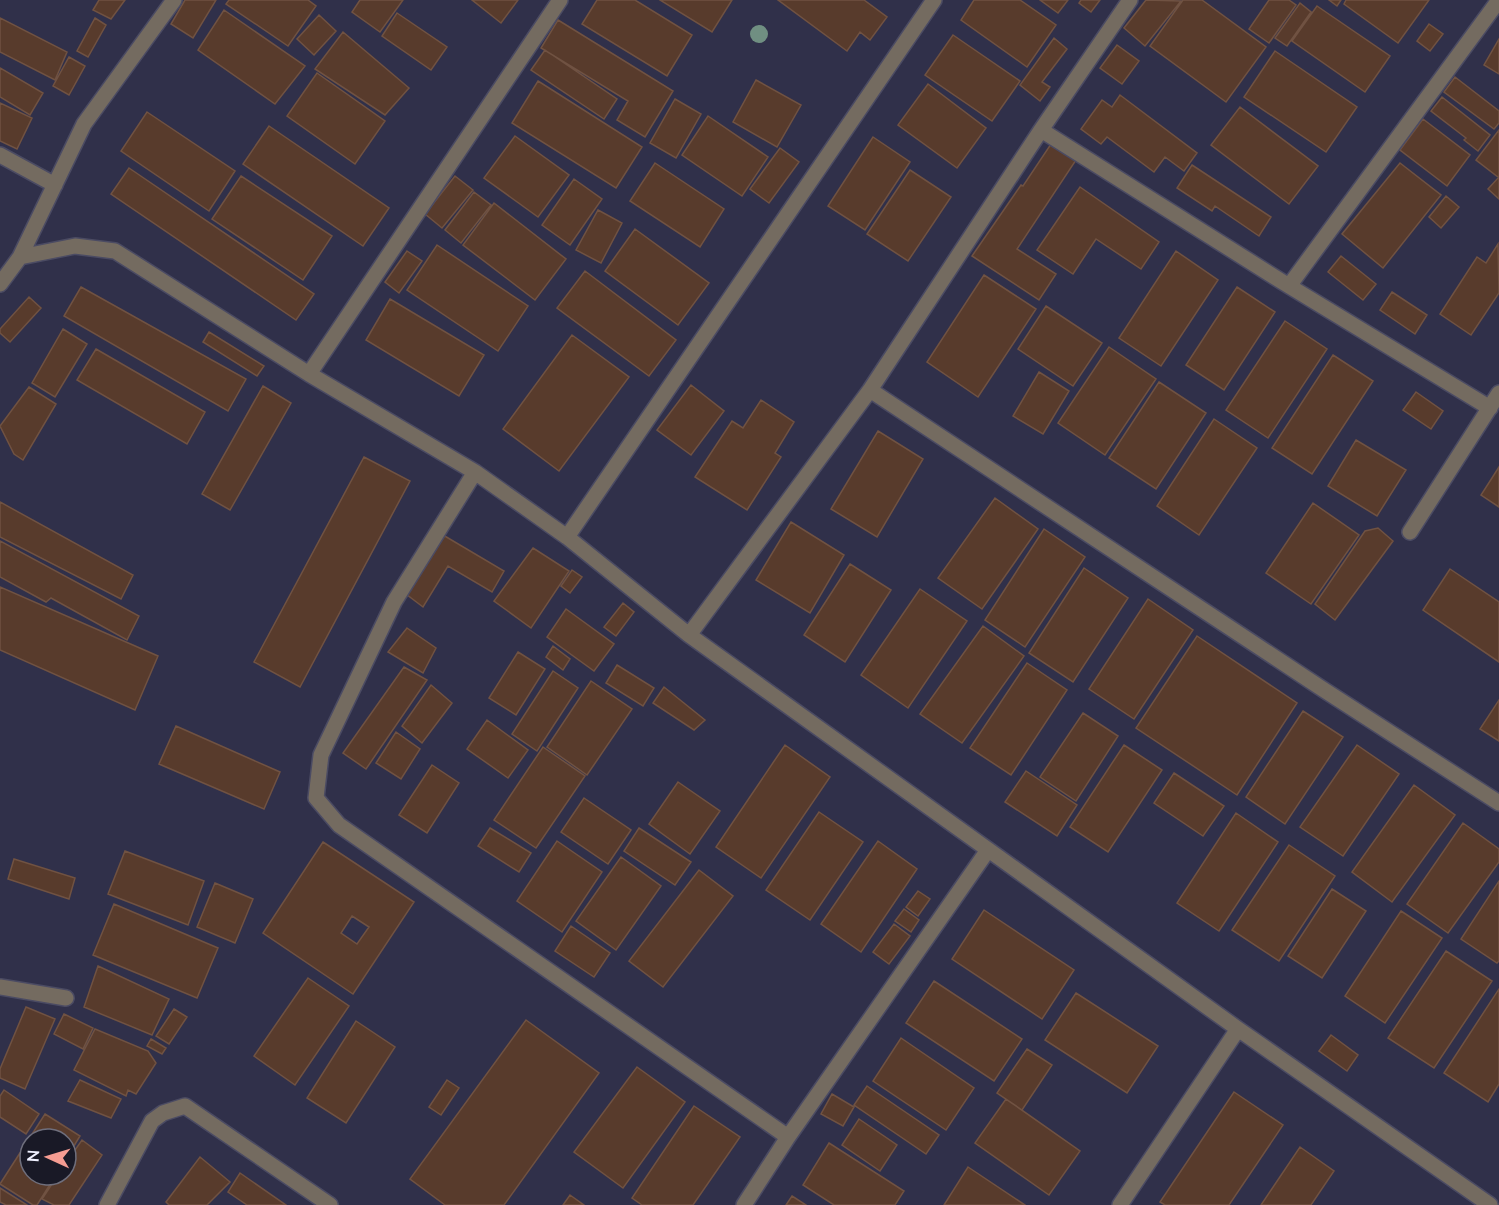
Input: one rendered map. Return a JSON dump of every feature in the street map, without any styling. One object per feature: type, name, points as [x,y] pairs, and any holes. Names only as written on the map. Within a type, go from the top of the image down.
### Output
[{"type":"street","points":[[0,284],[20,257],[84,124],[174,0]]},
{"type":"street","points":[[309,374],[561,0]]},
{"type":"street","points":[[567,537],[934,0]]},
{"type":"street","points":[[689,635],[870,390],[1041,130],[1130,0]]},
{"type":"street","points":[[1289,286],[1498,0]]},
{"type":"street","points":[[1041,130],[1289,286],[1490,408]]},
{"type":"street","points":[[0,155],[55,185]]},
{"type":"street","points":[[20,257],[75,246],[115,251],[309,374],[475,472],[567,537],[689,635],[1238,1029],[1490,1205]]},
{"type":"street","points":[[870,390],[1499,803]]},
{"type":"street","points":[[1410,532],[1499,393]]},
{"type":"street","points":[[475,472],[394,602],[321,755],[316,798],[339,825],[788,1137]]},
{"type":"street","points":[[744,1205],[788,1137],[988,850]]},
{"type":"street","points":[[0,987],[66,998]]},
{"type":"street","points":[[1120,1205],[1238,1029]]},
{"type":"street","points":[[107,1205],[152,1121],[164,1113],[185,1106],[330,1205]]},
{"type":"building","points":[[99,0],[125,0],[111,19],[93,10]]},
{"type":"building","points":[[185,0],[216,0],[193,38],[171,24]]},
{"type":"building","points":[[229,0],[308,0],[316,6],[288,46],[226,4]]},
{"type":"building","points":[[360,0],[403,0],[380,32],[352,12]]},
{"type":"building","points":[[472,0],[518,0],[501,23]]},
{"type":"building","points":[[597,0],[635,0],[692,35],[667,76],[582,24]]},
{"type":"building","points":[[660,0],[732,0],[712,32]]},
{"type":"building","points":[[778,0],[864,0],[887,17],[870,40],[860,32],[847,51]]},
{"type":"building","points":[[974,0],[1020,0],[1056,25],[1027,67],[961,20]]},
{"type":"building","points":[[1040,0],[1068,0],[1058,13]]},
{"type":"building","points":[[1081,0],[1100,0],[1091,12],[1079,3]]},
{"type":"building","points":[[1146,0],[1181,1],[1145,46],[1124,28]]},
{"type":"building","points":[[1183,0],[1202,0],[1266,47],[1226,102],[1150,46]]},
{"type":"building","points":[[1269,0],[1289,0],[1296,5],[1269,43],[1249,29]]},
{"type":"building","points":[[1329,0],[1341,0],[1337,6]]},
{"type":"building","points":[[1346,0],[1429,0],[1398,43],[1344,4]]},
{"type":"building","points":[[1300,3],[1311,12],[1287,46],[1275,38]]},
{"type":"building","points":[[1317,6],[1390,56],[1365,92],[1292,41]]},
{"type":"building","points":[[224,10],[305,66],[275,104],[198,50]]},
{"type":"building","points":[[397,13],[447,47],[431,70],[382,36]]},
{"type":"building","points":[[319,15],[336,31],[314,55],[297,39]]},
{"type":"building","points":[[0,18],[67,52],[55,80],[0,52]]},
{"type":"building","points":[[95,18],[106,25],[88,57],[77,51]]},
{"type":"building","points":[[558,20],[673,91],[645,137],[617,120],[628,101],[541,48]]},
{"type":"building","points":[[1429,24],[1443,34],[1430,51],[1417,41]]},
{"type":"building","points":[[343,32],[409,88],[385,115],[315,69]]},
{"type":"building","points":[[953,35],[1020,81],[992,121],[925,75]]},
{"type":"building","points":[[1054,38],[1067,49],[1042,82],[1050,87],[1040,101],[1020,85]]},
{"type":"building","points":[[1499,39],[1499,74],[1484,65]]},
{"type":"building","points":[[1117,45],[1139,61],[1122,84],[1100,68]]},
{"type":"building","points":[[545,50],[617,99],[604,119],[531,70]]},
{"type":"building","points":[[1275,51],[1357,107],[1326,152],[1244,97]]},
{"type":"building","points":[[69,57],[85,66],[69,95],[53,86]]},
{"type":"building","points":[[0,68],[43,93],[30,115],[0,97]]},
{"type":"building","points":[[317,73],[385,121],[355,164],[287,116]]},
{"type":"building","points":[[1455,77],[1499,111],[1499,123],[1494,129],[1444,92]]},
{"type":"building","points":[[756,80],[801,105],[777,147],[733,122]]},
{"type":"building","points":[[538,81],[642,147],[616,188],[512,123]]},
{"type":"building","points":[[928,84],[986,128],[957,168],[898,125]]},
{"type":"building","points":[[1120,95],[1197,153],[1184,171],[1165,157],[1154,172],[1107,137],[1101,144],[1081,129],[1102,100],[1112,107]]},
{"type":"building","points":[[1442,97],[1490,135],[1478,151],[1464,140],[1466,138],[1431,111]]},
{"type":"building","points":[[675,99],[701,114],[676,158],[650,143]]},
{"type":"building","points":[[0,103],[32,118],[17,149],[0,141]]},
{"type":"building","points":[[1240,107],[1318,166],[1289,204],[1211,145]]},
{"type":"building","points":[[147,112],[235,171],[209,211],[121,151]]},
{"type":"building","points":[[708,116],[768,157],[742,196],[682,155]]},
{"type":"building","points":[[1423,119],[1470,155],[1447,186],[1400,150]]},
{"type":"building","points":[[269,126],[389,208],[363,246],[243,164]]},
{"type":"building","points":[[1499,130],[1499,176],[1498,177],[1476,160]]},
{"type":"building","points":[[515,136],[569,175],[538,217],[484,178]]},
{"type":"building","points":[[873,137],[910,162],[865,230],[828,206]]},
{"type":"building","points":[[1051,144],[1076,160],[1017,249],[1056,274],[1039,300],[972,256]]},
{"type":"building","points":[[780,148],[799,162],[769,203],[750,189]]},
{"type":"building","points":[[655,163],[724,209],[700,247],[630,201]]},
{"type":"building","points":[[1400,163],[1441,195],[1383,268],[1342,234]]},
{"type":"building","points":[[1192,165],[1271,217],[1259,236],[1215,206],[1212,211],[1177,188]]},
{"type":"building","points":[[129,168],[314,294],[296,320],[111,194]]},
{"type":"building","points":[[910,170],[951,197],[908,261],[867,234]]},
{"type":"building","points":[[241,176],[332,236],[303,280],[212,219]]},
{"type":"building","points":[[455,176],[473,190],[442,228],[425,214]]},
{"type":"building","points":[[1499,177],[1499,199],[1488,189]]},
{"type":"building","points":[[574,179],[602,199],[570,245],[542,225]]},
{"type":"building","points":[[1080,187],[1159,242],[1141,269],[1096,239],[1073,274],[1037,250]]},
{"type":"building","points":[[474,192],[491,205],[461,243],[445,230]]},
{"type":"building","points":[[1446,196],[1459,207],[1441,228],[1429,217]]},
{"type":"building","points":[[494,203],[566,259],[535,300],[463,245]]},
{"type":"building","points":[[598,210],[622,223],[601,263],[576,250]]},
{"type":"building","points":[[635,229],[709,283],[678,325],[605,271]]},
{"type":"building","points":[[1498,244],[1499,293],[1471,335],[1440,314],[1477,257],[1486,263]]},
{"type":"building","points":[[437,245],[528,306],[498,351],[407,290]]},
{"type":"building","points":[[407,251],[422,261],[399,293],[385,282]]},
{"type":"building","points":[[1176,251],[1218,280],[1161,366],[1119,338]]},
{"type":"building","points":[[1341,256],[1376,284],[1363,300],[1328,272]]},
{"type":"building","points":[[585,271],[676,340],[649,376],[557,308]]},
{"type":"building","points":[[984,275],[1036,309],[978,397],[927,362]]},
{"type":"building","points":[[81,287],[246,379],[228,411],[64,316]]},
{"type":"building","points":[[1237,287],[1275,312],[1224,390],[1186,365]]},
{"type":"building","points":[[1392,292],[1427,315],[1415,334],[1380,310]]},
{"type":"building","points":[[29,297],[41,308],[10,342],[0,333],[0,329]]},
{"type":"building","points":[[390,299],[484,355],[459,396],[366,340]]},
{"type":"building","points":[[1046,306],[1102,343],[1073,386],[1018,349]]},
{"type":"building","points":[[1285,321],[1327,349],[1268,438],[1226,410]]},
{"type":"building","points":[[63,329],[87,344],[55,397],[32,383]]},
{"type":"building","points":[[209,332],[264,366],[257,376],[203,342]]},
{"type":"building","points":[[572,335],[629,377],[559,471],[503,429]]},
{"type":"building","points":[[1109,347],[1156,379],[1105,455],[1058,423]]},
{"type":"building","points":[[96,349],[205,412],[187,444],[77,380]]},
{"type":"building","points":[[1333,355],[1373,381],[1312,474],[1272,448]]},
{"type":"building","points":[[1039,372],[1069,391],[1043,434],[1013,416]]},
{"type":"building","points":[[1159,382],[1206,413],[1156,489],[1109,458]]},
{"type":"building","points":[[691,385],[724,411],[691,455],[657,430]]},
{"type":"building","points":[[263,386],[291,403],[230,510],[202,494]]},
{"type":"building","points":[[29,387],[56,404],[23,460],[14,454],[0,426]]},
{"type":"building","points":[[1416,392],[1443,411],[1431,429],[1403,410]]},
{"type":"building","points":[[761,400],[794,422],[775,453],[781,457],[747,510],[695,477],[732,421],[743,428]]},
{"type":"building","points":[[1214,419],[1257,448],[1199,535],[1157,506]]},
{"type":"building","points":[[878,431],[923,459],[877,537],[831,509]]},
{"type":"building","points":[[1356,440],[1406,470],[1377,516],[1328,486]]},
{"type":"building","points":[[364,457],[410,481],[300,687],[254,662]]},
{"type":"building","points":[[1499,467],[1499,507],[1481,495]]},
{"type":"building","points":[[995,498],[1038,529],[982,609],[938,578]]},
{"type":"building","points":[[0,502],[133,575],[121,599],[0,537]]},
{"type":"building","points":[[1313,503],[1359,535],[1311,604],[1266,573]]},
{"type":"building","points":[[791,522],[844,555],[810,613],[756,580]]},
{"type":"building","points":[[1378,528],[1393,541],[1335,620],[1315,604],[1365,531]]},
{"type":"building","points":[[1044,529],[1085,557],[1025,647],[985,620]]},
{"type":"building","points":[[443,535],[504,571],[492,592],[448,566],[423,607],[406,594]]},
{"type":"building","points":[[0,541],[139,616],[127,640],[51,598],[46,602],[0,577]]},
{"type":"building","points":[[533,548],[569,571],[531,628],[494,601]]},
{"type":"building","points":[[850,564],[891,590],[845,662],[804,635]]},
{"type":"building","points":[[1084,568],[1128,598],[1073,682],[1029,653]]},
{"type":"building","points":[[1450,569],[1499,602],[1499,662],[1423,610]]},
{"type":"building","points":[[572,570],[582,577],[570,593],[561,586]]},
{"type":"building","points":[[0,587],[158,656],[135,710],[0,650]]},
{"type":"building","points":[[920,589],[967,621],[908,708],[861,675]]},
{"type":"building","points":[[1148,599],[1193,630],[1134,719],[1089,689]]},
{"type":"building","points":[[623,603],[634,612],[616,636],[604,627]]},
{"type":"building","points":[[566,609],[614,644],[594,671],[547,637]]},
{"type":"building","points":[[983,626],[1024,656],[962,743],[920,714]]},
{"type":"building","points":[[407,628],[436,648],[423,673],[388,652]]},
{"type":"building","points":[[1197,636],[1297,703],[1237,795],[1136,728]]},
{"type":"building","points":[[553,646],[570,659],[563,670],[546,657]]},
{"type":"building","points":[[518,652],[545,669],[516,715],[489,698]]},
{"type":"building","points":[[1027,663],[1067,690],[1011,775],[970,748]]},
{"type":"building","points":[[617,665],[654,688],[643,706],[606,683]]},
{"type":"building","points":[[404,667],[427,680],[366,769],[343,753]]},
{"type":"building","points":[[553,671],[578,688],[537,751],[512,734]]},
{"type":"building","points":[[591,681],[632,709],[587,775],[547,747]]},
{"type":"building","points":[[431,685],[452,703],[422,743],[402,726]]},
{"type":"building","points":[[664,687],[705,720],[694,730],[653,703]]},
{"type":"building","points":[[1499,700],[1499,741],[1480,729]]},
{"type":"building","points":[[1303,711],[1343,737],[1285,824],[1246,797]]},
{"type":"building","points":[[1083,713],[1118,736],[1076,801],[1040,777]]},
{"type":"building","points":[[487,720],[528,750],[508,778],[467,749]]},
{"type":"building","points":[[176,726],[280,772],[264,809],[159,764]]},
{"type":"building","points":[[396,732],[420,749],[401,779],[376,763]]},
{"type":"building","points":[[785,745],[830,777],[761,878],[716,847]]},
{"type":"building","points":[[1124,745],[1162,770],[1108,852],[1070,827]]},
{"type":"building","points":[[1357,745],[1399,774],[1343,856],[1300,827]]},
{"type":"building","points":[[543,747],[585,776],[536,848],[494,820]]},
{"type":"building","points":[[432,765],[459,783],[427,833],[399,815]]},
{"type":"building","points":[[1026,771],[1077,805],[1057,836],[1005,802]]},
{"type":"building","points":[[1174,773],[1224,806],[1203,836],[1154,803]]},
{"type":"building","points":[[678,782],[720,811],[690,854],[649,824]]},
{"type":"building","points":[[1414,785],[1455,815],[1392,902],[1352,872]]},
{"type":"building","points":[[584,798],[631,830],[608,864],[561,832]]},
{"type":"building","points":[[819,812],[863,842],[810,920],[766,890]]},
{"type":"building","points":[[1236,813],[1278,842],[1219,931],[1177,903]]},
{"type":"building","points":[[1463,823],[1499,849],[1499,862],[1448,933],[1407,904]]},
{"type":"building","points":[[490,828],[531,853],[519,872],[478,846]]},
{"type":"building","points":[[639,828],[691,862],[675,885],[624,851]]},
{"type":"building","points":[[557,841],[602,872],[562,932],[517,901]]},
{"type":"building","points":[[878,841],[917,869],[861,952],[821,924]]},
{"type":"building","points":[[323,842],[414,902],[353,994],[263,933]],"holes":[[[352,916],[369,927],[357,944],[341,933]]]},
{"type":"building","points":[[1289,845],[1335,876],[1279,961],[1232,930]]},
{"type":"building","points":[[125,851],[204,881],[188,925],[108,894]]},
{"type":"building","points":[[621,857],[661,886],[616,950],[576,921]]},
{"type":"building","points":[[14,859],[75,878],[69,899],[8,879]]},
{"type":"building","points":[[699,870],[733,896],[663,987],[629,961]]},
{"type":"building","points":[[1499,881],[1499,961],[1497,963],[1461,939]]},
{"type":"building","points":[[215,883],[253,899],[235,943],[197,927]]},
{"type":"building","points":[[1332,889],[1366,911],[1322,978],[1288,956]]},
{"type":"building","points":[[918,891],[930,899],[918,916],[906,907]]},
{"type":"building","points":[[114,904],[218,948],[197,998],[93,955]]},
{"type":"building","points":[[904,909],[919,920],[911,932],[895,921]]},
{"type":"building","points":[[984,910],[1074,970],[1042,1019],[952,959]]},
{"type":"building","points":[[1401,911],[1442,938],[1385,1023],[1345,996]]},
{"type":"building","points":[[894,924],[910,936],[889,964],[873,952]]},
{"type":"building","points":[[571,926],[610,953],[594,977],[555,951]]},
{"type":"building","points":[[1446,951],[1492,981],[1434,1068],[1388,1038]]},
{"type":"building","points":[[98,966],[169,999],[152,1035],[84,1007]]},
{"type":"building","points":[[308,978],[349,1006],[295,1085],[254,1056]]},
{"type":"building","points":[[934,981],[1022,1039],[994,1081],[906,1023]]},
{"type":"building","points":[[1499,989],[1499,1084],[1488,1102],[1444,1073]]},
{"type":"building","points":[[1076,993],[1158,1046],[1127,1093],[1045,1040]]},
{"type":"building","points":[[26,1007],[55,1019],[25,1089],[0,1078],[0,1069]]},
{"type":"building","points":[[174,1009],[187,1017],[169,1044],[156,1036]]},
{"type":"building","points":[[64,1014],[93,1028],[83,1049],[54,1034]]},
{"type":"building","points":[[526,1020],[599,1073],[504,1205],[445,1205],[410,1179]]},
{"type":"building","points":[[356,1021],[395,1047],[346,1123],[307,1098]]},
{"type":"building","points":[[95,1029],[148,1051],[156,1063],[136,1094],[128,1090],[126,1096],[74,1070]]},
{"type":"building","points":[[1331,1035],[1358,1055],[1347,1071],[1319,1051]]},
{"type":"building","points":[[901,1038],[974,1088],[946,1130],[873,1081]]},
{"type":"building","points":[[151,1039],[166,1048],[162,1054],[147,1046]]},
{"type":"building","points":[[1027,1049],[1052,1065],[1022,1110],[997,1093]]},
{"type":"building","points":[[637,1067],[685,1102],[623,1188],[574,1152]]},
{"type":"building","points":[[80,1080],[121,1099],[111,1118],[68,1101]]},
{"type":"building","points":[[447,1080],[459,1088],[441,1115],[429,1107]]},
{"type":"building","points":[[867,1086],[939,1135],[926,1154],[854,1105]]},
{"type":"building","points":[[4,1090],[39,1114],[31,1127],[18,1129],[0,1117],[0,1096]]},
{"type":"building","points":[[1234,1092],[1283,1125],[1229,1205],[1165,1205],[1160,1202]]},
{"type":"building","points":[[832,1094],[854,1107],[843,1126],[821,1114]]},
{"type":"building","points":[[1006,1099],[1080,1151],[1049,1195],[975,1143]]},
{"type":"building","points":[[694,1106],[740,1137],[693,1205],[642,1205],[632,1198]]},
{"type":"building","points":[[45,1114],[66,1127],[37,1127]]},
{"type":"building","points":[[859,1119],[897,1145],[880,1171],[842,1145]]},
{"type":"building","points":[[82,1140],[102,1155],[69,1205],[54,1205],[42,1199],[50,1187],[78,1187],[78,1146]]},
{"type":"building","points":[[829,1143],[904,1191],[895,1205],[834,1205],[803,1185]]},
{"type":"building","points":[[1300,1147],[1334,1171],[1311,1205],[1261,1205]]},
{"type":"building","points":[[18,1156],[18,1187],[48,1187],[37,1205],[33,1205],[0,1184]]},
{"type":"building","points":[[200,1157],[230,1182],[207,1205],[169,1205],[166,1202]]},
{"type":"building","points":[[968,1167],[1025,1205],[944,1205]]},
{"type":"building","points":[[240,1173],[286,1205],[247,1205],[228,1192]]},
{"type":"building","points":[[0,1188],[27,1205],[6,1205],[0,1202]]},
{"type":"building","points":[[570,1195],[584,1205],[563,1205]]},
{"type":"building","points":[[792,1196],[806,1205],[786,1205]]}]
